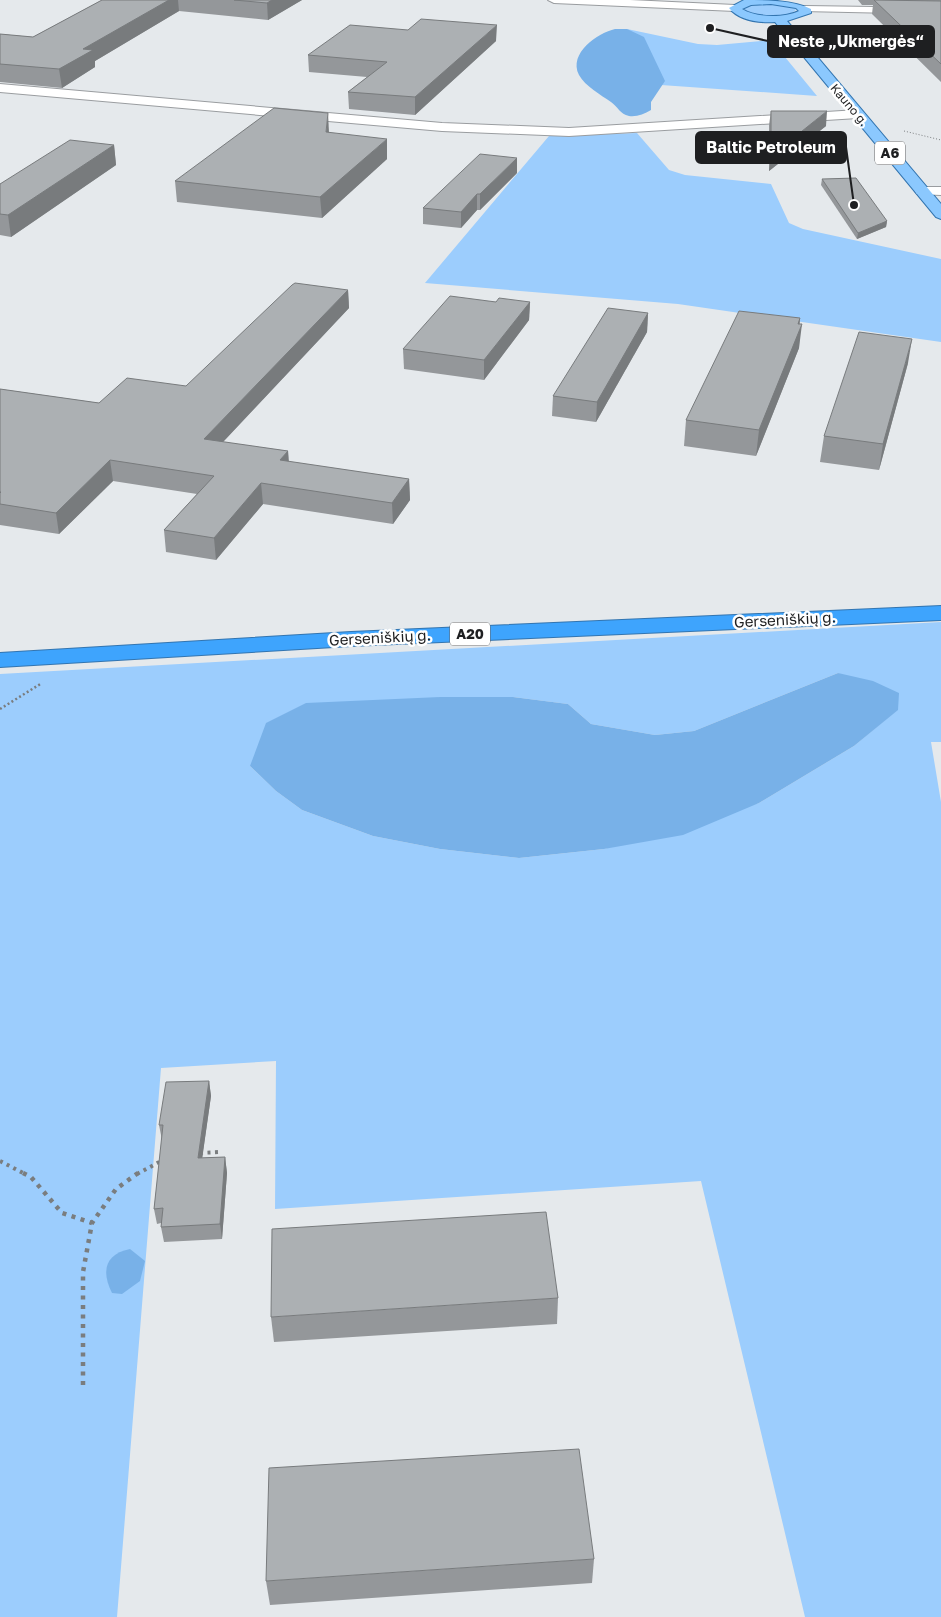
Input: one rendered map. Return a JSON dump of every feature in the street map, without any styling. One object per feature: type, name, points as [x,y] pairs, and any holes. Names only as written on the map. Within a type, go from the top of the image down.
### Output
[{"type":"highway","name":"Gerseniškių g.","points":[[0,660],[361,639],[941,613]]},
{"type":"main road","points":[[763,0],[787,2],[806,9],[805,13],[798,16],[778,18],[747,15],[738,12],[735,8],[744,3],[763,0]]},
{"type":"main road","name":"Kauno g.","points":[[778,18],[941,214]]},
{"type":"street","points":[[554,0],[735,8]]},
{"type":"street","points":[[806,9],[941,11]]},
{"type":"street","points":[[0,88],[442,127],[569,132],[858,114]]},
{"type":"street","points":[[922,191],[941,190]]},
{"type":"path","points":[[896,129],[941,140]]},
{"type":"path","points":[[0,709],[43,682],[66,656]]},
{"type":"path","points":[[195,1153],[220,1152]]},
{"type":"path","points":[[83,1384],[83,1272],[92,1223],[116,1189],[142,1170],[172,1156]]},
{"type":"path","points":[[0,1161],[30,1177],[62,1213],[92,1223]]},
{"type":"shaded area","points":[[768,3],[794,7],[796,10],[785,15],[771,16],[745,10],[745,7]]},
{"type":"shaded area","points":[[627,29],[698,44],[717,45],[771,40],[817,96],[661,85]]},
{"type":"shaded area","points":[[627,29],[644,37],[665,81],[651,102],[651,110],[640,115],[629,116],[623,114],[611,102],[589,87],[579,75],[578,59],[586,45],[608,31]]},
{"type":"shaded area","points":[[637,133],[669,170],[685,175],[771,184],[789,223],[803,229],[941,259],[941,342],[678,304],[425,283],[549,136]]},
{"type":"shaded area","points":[[941,622],[941,742],[931,742],[941,802],[941,1617],[805,1617],[701,1181],[275,1209],[276,1061],[161,1068],[117,1617],[0,1617],[0,674]],"holes":[[[838,673],[897,710],[854,746],[759,803],[604,849],[519,858],[440,849],[373,836],[302,810],[276,791],[250,766],[440,697],[513,697],[568,704],[591,724],[655,735],[694,731]]]},
{"type":"shaded area","points":[[838,673],[873,681],[899,693],[898,710],[854,746],[759,803],[683,835],[604,849],[519,858],[440,849],[373,836],[302,810],[276,791],[250,766],[266,723],[306,703],[440,697],[513,697],[568,704],[591,724],[655,735],[694,731]]},
{"type":"shaded area","points":[[130,1249],[145,1261],[140,1281],[122,1294],[112,1293],[106,1271],[110,1259],[122,1251]]},
{"type":"building","points":[[102,0],[169,0],[83,49],[93,50],[59,69],[0,64],[0,34],[33,37]]},
{"type":"building","points":[[234,0],[272,0],[267,3]]},
{"type":"building","points":[[874,0],[941,1],[941,64]]},
{"type":"building","points":[[421,19],[497,25],[415,97],[348,92],[387,62],[308,55],[350,25],[408,30]]},
{"type":"building","points":[[274,108],[328,113],[326,132],[387,139],[320,197],[175,181]]},
{"type":"building","points":[[771,111],[827,111],[771,156]]},
{"type":"building","points":[[70,140],[114,145],[8,215],[0,214],[0,184]]},
{"type":"building","points":[[480,154],[517,158],[480,194],[477,194],[461,212],[423,208]]},
{"type":"building","points":[[856,178],[887,221],[858,233],[822,179]]},
{"type":"building","points":[[295,283],[348,290],[204,439],[288,451],[280,460],[409,479],[392,503],[261,483],[214,538],[164,530],[214,476],[110,460],[56,513],[0,504],[0,389],[99,403],[127,378],[186,386]]},
{"type":"building","points":[[450,296],[496,302],[499,298],[530,302],[484,360],[403,349]]},
{"type":"building","points":[[608,308],[648,313],[597,402],[553,396]]},
{"type":"building","points":[[739,311],[800,318],[798,324],[802,324],[759,430],[686,420]]},
{"type":"building","points":[[859,332],[912,339],[883,444],[824,436]]},
{"type":"building","points":[[209,1081],[198,1158],[225,1157],[220,1224],[161,1227],[163,1208],[154,1209],[163,1125],[159,1125],[166,1082]]},
{"type":"building","points":[[546,1212],[558,1298],[271,1317],[272,1229]]},
{"type":"building","points":[[579,1449],[594,1559],[266,1581],[269,1468]]},
{"type":"place","name":"Neste „Ukmergės“","points":[[710,28]]},
{"type":"place","name":"Baltic Petroleum","points":[[854,205]]}]
